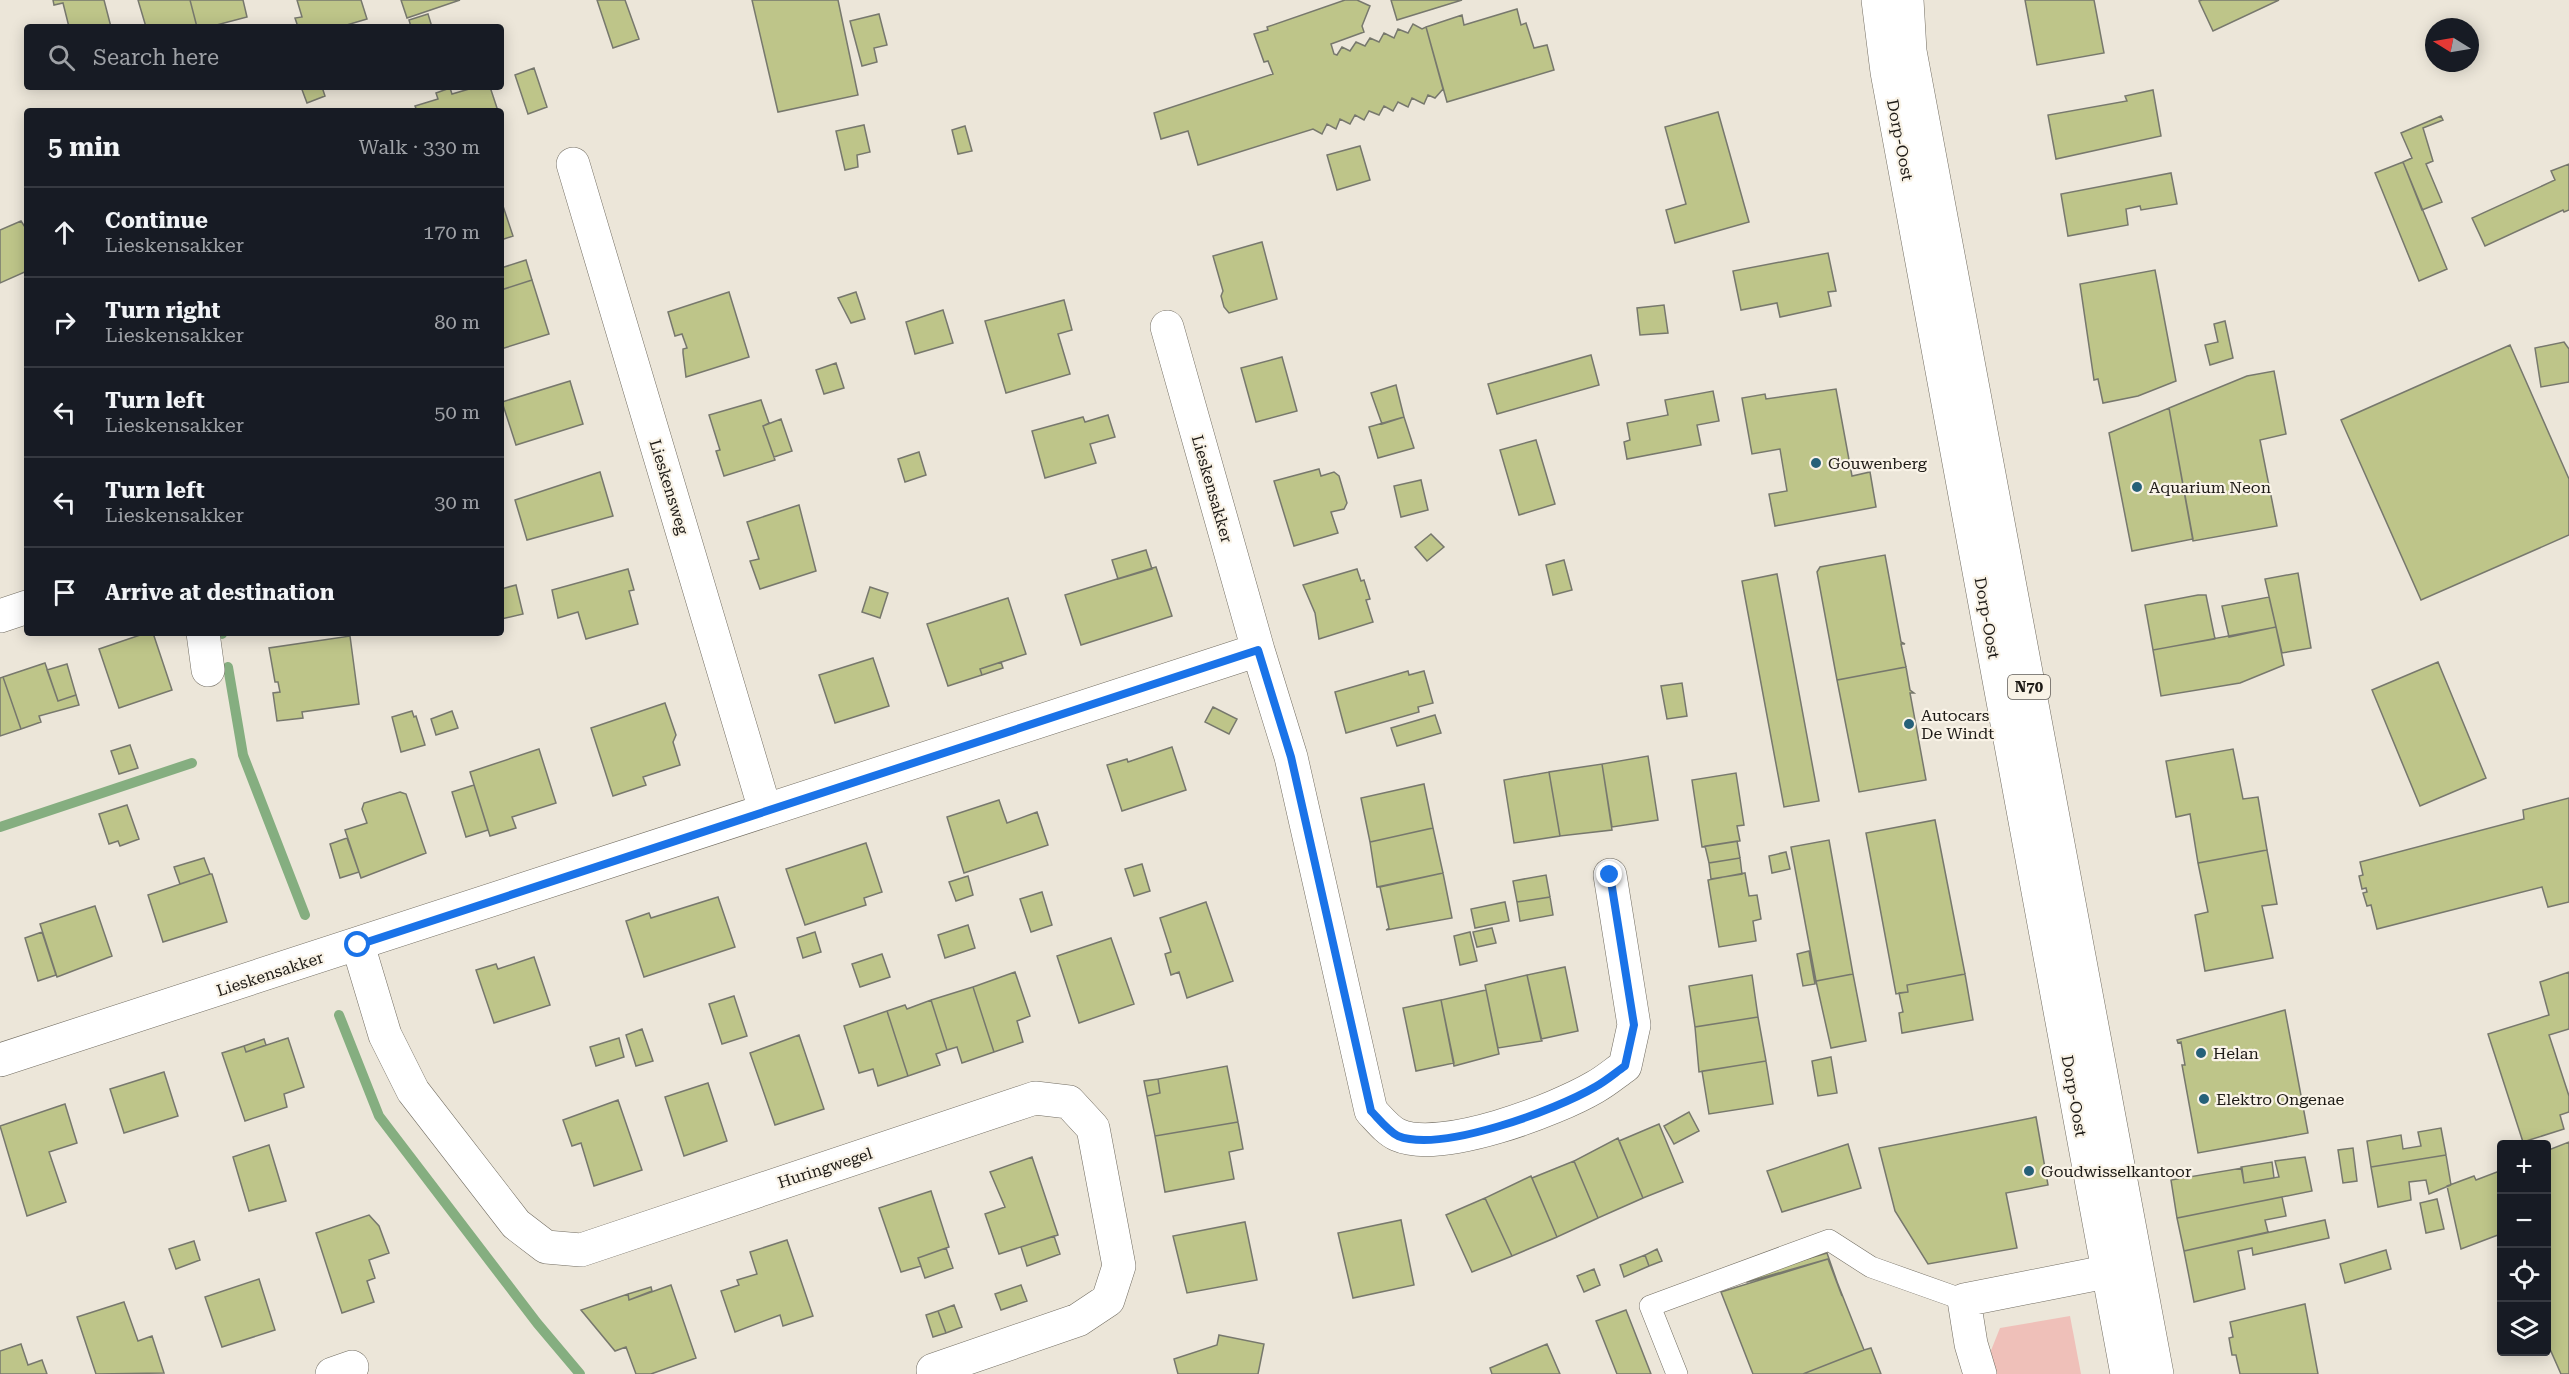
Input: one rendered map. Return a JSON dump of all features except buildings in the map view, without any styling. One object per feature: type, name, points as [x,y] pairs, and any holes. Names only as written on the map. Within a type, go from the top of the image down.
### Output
[{"type":"street","name":"Dorp-Oost","points":[[1878,0],[1887,72],[2122,1268],[2157,1374]]},
{"type":"street","name":"Dorp-Oost","points":[[1907,0],[1912,59],[2122,1268],[2127,1374]]},
{"type":"street","name":"Lieskensweg","points":[[573,164],[765,810]]},
{"type":"street","name":"Lieskensakker","points":[[1167,327],[1258,650],[1291,757],[1371,1111],[1396,1135],[1430,1139],[1489,1130],[1547,1109],[1595,1087],[1625,1066],[1634,1025],[1610,875]]},
{"type":"street","points":[[0,616],[24,608]]},
{"type":"street","points":[[203,636],[208,670]]},
{"type":"street","name":"Lieskensakker","points":[[0,1060],[1258,650]]},
{"type":"street","name":"Huringwegel","points":[[358,945],[385,1035],[413,1091],[516,1224],[546,1247],[581,1250],[1035,1098],[1069,1102],[1093,1128],[1119,1266],[1108,1300],[1078,1320],[933,1370]]},
{"type":"street","points":[[1980,1374],[1971,1344],[1964,1300],[2122,1268]]},
{"type":"lane","points":[[1677,1374],[1650,1306],[1829,1240],[1871,1267],[1964,1300]]},
{"type":"shaded area","points":[[2070,1316],[2081,1374],[1990,1374],[1986,1363],[2000,1328]]},
{"type":"waterway","points":[[228,667],[243,755],[305,915]]},
{"type":"waterway","points":[[0,827],[192,763]]},
{"type":"waterway","points":[[339,1015],[379,1116],[537,1323],[580,1374]]},
{"type":"place","name":"Gouwenberg","points":[[1816,463]]},
{"type":"place","name":"Aquarium Neon","points":[[2137,487]]},
{"type":"place","name":"Autocars De Windt","points":[[1909,724]]},
{"type":"place","name":"Helan","points":[[2201,1053]]},
{"type":"place","name":"Elektro Ongenae","points":[[2204,1099]]},
{"type":"place","name":"Goudwisselkantoor","points":[[2029,1171]]},
{"type":"route","points":[[358,945],[1258,650],[1291,757],[1371,1111],[1396,1135],[1430,1139],[1489,1130],[1547,1109],[1595,1087],[1625,1066],[1634,1025],[1610,875]]}]
